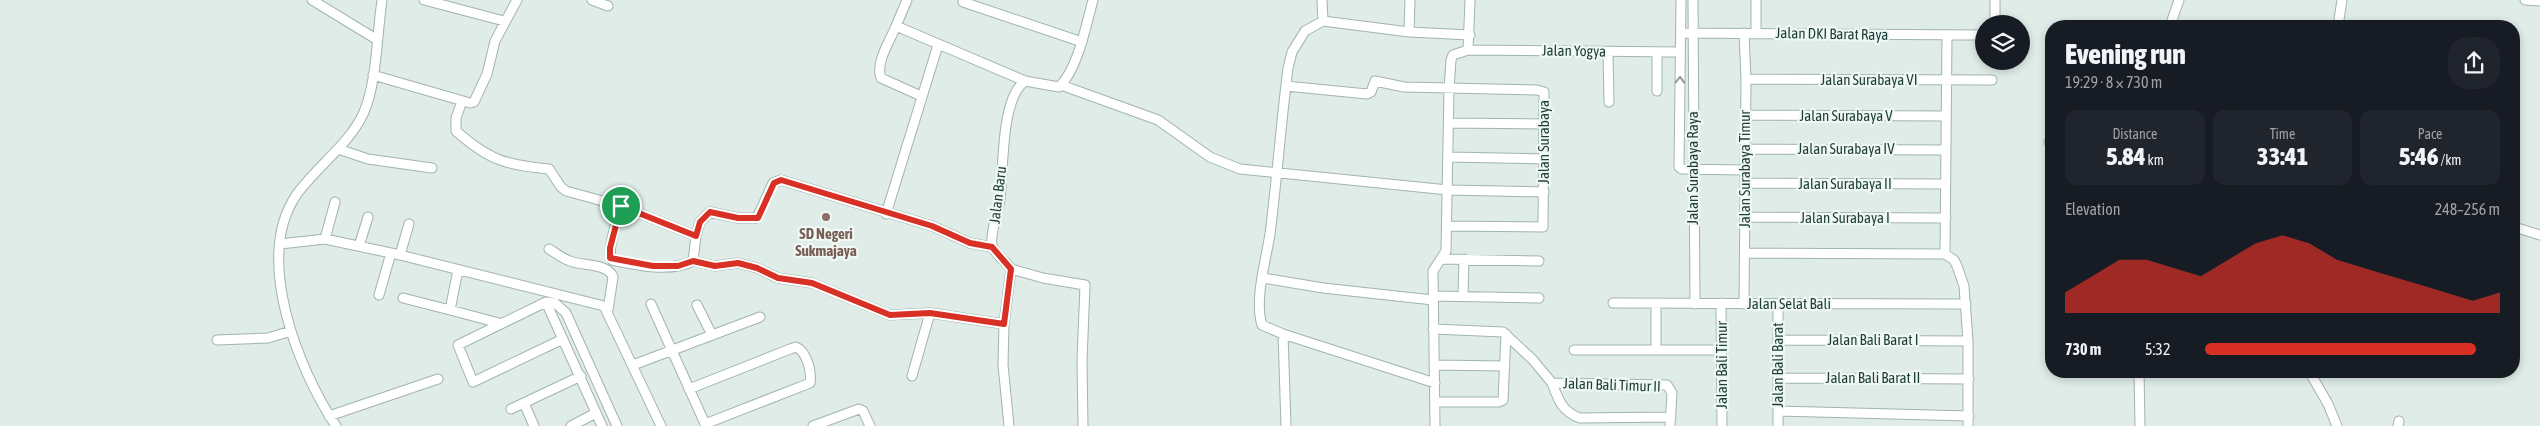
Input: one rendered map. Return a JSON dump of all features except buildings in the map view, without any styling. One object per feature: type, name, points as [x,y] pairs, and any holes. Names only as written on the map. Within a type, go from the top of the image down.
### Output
[{"type":"street","points":[[312,0],[376,39]]},
{"type":"street","points":[[336,426],[329,416],[305,367],[291,331],[281,289],[280,244],[288,210],[297,195],[338,149],[364,113],[373,75],[382,0]]},
{"type":"street","points":[[424,0],[504,21]]},
{"type":"street","points":[[373,75],[474,102],[478,97],[487,74],[495,41],[504,21],[517,0]]},
{"type":"street","points":[[592,0],[608,6]]},
{"type":"street","points":[[907,0],[880,64],[880,75],[881,78],[921,96]]},
{"type":"street","points":[[1061,86],[1082,42],[1093,0]]},
{"type":"street","points":[[1322,0],[1323,21]]},
{"type":"street","points":[[1409,32],[1410,0]]},
{"type":"street","points":[[1435,426],[1434,267],[1442,259],[1446,251],[1451,60],[1453,55],[1468,50],[1470,0]]},
{"type":"street","points":[[1681,0],[1680,168],[1744,170]]},
{"type":"street","name":"Jalan Surabaya Raya","points":[[1693,0],[1692,169],[1695,304]]},
{"type":"street","points":[[1756,0],[1756,33]]},
{"type":"street","points":[[1995,0],[1995,15]]},
{"type":"street","points":[[2174,20],[2179,0]]},
{"type":"street","points":[[2339,20],[2342,0]]},
{"type":"street","points":[[2525,0],[2540,1]]},
{"type":"street","points":[[963,2],[1082,42]]},
{"type":"street","points":[[1435,382],[1283,334],[1262,325],[1260,308],[1263,278],[1277,174],[1288,68],[1296,45],[1305,31],[1323,21],[1409,32],[1470,35]]},
{"type":"street","points":[[896,26],[1025,81],[1061,86],[1158,120],[1210,156],[1229,165],[1277,174],[1448,190],[1544,192]]},
{"type":"street","name":"Jalan DKI Barat Raya","points":[[1681,33],[1975,35]]},
{"type":"street","name":"Jalan Surabaya Timur","points":[[1744,33],[1746,79],[1744,304]]},
{"type":"street","points":[[1945,254],[1947,35]]},
{"type":"street","points":[[886,214],[908,148],[921,96],[938,44]]},
{"type":"street","name":"Jalan Yogya","points":[[1468,50],[1680,52]]},
{"type":"street","points":[[1608,52],[1609,102]]},
{"type":"street","points":[[1657,52],[1657,91]]},
{"type":"street","name":"Jalan Surabaya VI","points":[[1746,79],[1992,80]]},
{"type":"street","name":"Jalan Baru","points":[[992,247],[1001,194],[1006,124],[1015,94],[1025,81]]},
{"type":"street","name":"Jalan Surabaya","points":[[1286,86],[1369,94],[1375,81],[1404,87],[1541,90],[1546,96],[1543,227],[1448,226]]},
{"type":"street","points":[[462,100],[456,118],[456,130],[495,160],[515,166],[549,169],[561,187],[566,191],[621,206],[696,236]]},
{"type":"street","name":"Jalan Surabaya V","points":[[1746,115],[1946,116]]},
{"type":"street","points":[[1449,123],[1545,124]]},
{"type":"street","points":[[338,149],[368,159],[432,168]]},
{"type":"street","name":"Jalan Surabaya IV","points":[[1745,149],[1946,150]]},
{"type":"street","points":[[1448,157],[1545,159]]},
{"type":"street","points":[[693,261],[700,222],[710,212],[738,218],[758,218],[774,183],[781,180],[886,214],[932,226],[970,243],[992,247],[1011,269],[1043,278],[1085,285],[1082,426]]},
{"type":"street","name":"Jalan Surabaya II","points":[[1745,183],[1946,184]]},
{"type":"street","points":[[324,239],[335,202]]},
{"type":"street","points":[[621,206],[610,248],[609,255],[612,260],[653,266],[678,266],[693,261],[715,266],[738,263],[757,268],[778,278],[812,283],[890,315],[930,313],[1004,324]]},
{"type":"street","points":[[359,246],[368,217]]},
{"type":"street","name":"Jalan Surabaya I","points":[[1745,217],[1946,218]]},
{"type":"street","points":[[379,295],[409,224]]},
{"type":"street","points":[[2520,229],[2540,235]]},
{"type":"street","points":[[280,244],[324,239],[396,254],[599,304],[608,310],[661,426]]},
{"type":"street","points":[[549,249],[569,261],[605,269],[612,273],[608,310]]},
{"type":"street","points":[[1745,253],[1945,254],[1954,260],[1962,277],[1966,304],[1970,416],[1968,426]]},
{"type":"street","points":[[1442,259],[1539,261]]},
{"type":"street","points":[[1463,296],[1464,259]]},
{"type":"street","points":[[1009,426],[1004,381],[1004,324],[1011,269]]},
{"type":"street","points":[[450,310],[458,270]]},
{"type":"street","points":[[1263,278],[1329,289],[1433,298],[1463,296],[1540,298]]},
{"type":"street","points":[[404,298],[499,323]]},
{"type":"street","points":[[546,302],[602,426]]},
{"type":"street","points":[[563,339],[473,382],[458,345],[499,323],[546,302],[555,304],[566,313],[617,426]]},
{"type":"street","name":"Jalan Selat Bali","points":[[1613,303],[1966,304]]},
{"type":"street","points":[[651,304],[705,425],[810,383],[810,372],[803,352],[796,347],[689,389]]},
{"type":"street","points":[[1656,304],[1656,350]]},
{"type":"street","name":"Jalan Bali Timur","points":[[1722,304],[1722,426]]},
{"type":"street","name":"Jalan Bali Barat","points":[[1778,304],[1778,426]]},
{"type":"street","points":[[697,305],[712,335]]},
{"type":"street","points":[[912,376],[930,313]]},
{"type":"street","points":[[633,365],[760,317]]},
{"type":"street","points":[[1434,329],[1500,331],[1506,334],[1504,397],[1499,402],[1435,402]]},
{"type":"street","points":[[217,340],[268,338],[291,331]]},
{"type":"street","points":[[1283,334],[1286,426]]},
{"type":"street","name":"Jalan Bali Timur II","points":[[1506,334],[1552,383],[1667,385],[1672,393],[1671,422]]},
{"type":"street","name":"Jalan Bali Barat I","points":[[1778,340],[1968,341]]},
{"type":"street","points":[[1574,350],[1722,350]]},
{"type":"street","points":[[1434,365],[1505,366]]},
{"type":"street","points":[[511,409],[580,376]]},
{"type":"street","name":"Jalan Bali Barat II","points":[[1778,378],[1969,379]]},
{"type":"street","points":[[2139,378],[2140,426]]},
{"type":"street","points":[[2313,378],[2328,404],[2337,426]]},
{"type":"street","points":[[329,416],[438,379]]},
{"type":"street","points":[[1552,383],[1562,407],[1570,415],[1580,418],[1671,422]]},
{"type":"street","points":[[524,403],[534,426]]},
{"type":"street","points":[[813,426],[859,409],[863,411],[870,426]]},
{"type":"street","points":[[1778,411],[1970,416]]},
{"type":"street","points":[[571,426],[596,413]]},
{"type":"place","name":"SD Negeri Sukmajaya","points":[[826,217]]},
{"type":"route","points":[[781,180],[886,214],[932,226],[970,243],[992,247],[1008,264],[1011,269],[1011,275],[1004,324],[930,313],[890,315],[812,283],[778,278],[757,268],[738,263],[715,266],[693,261],[678,266],[653,266],[612,260],[609,255],[610,248],[621,206],[696,236],[700,222],[710,212],[753,220],[758,218],[771,187],[776,181],[781,180]]}]
